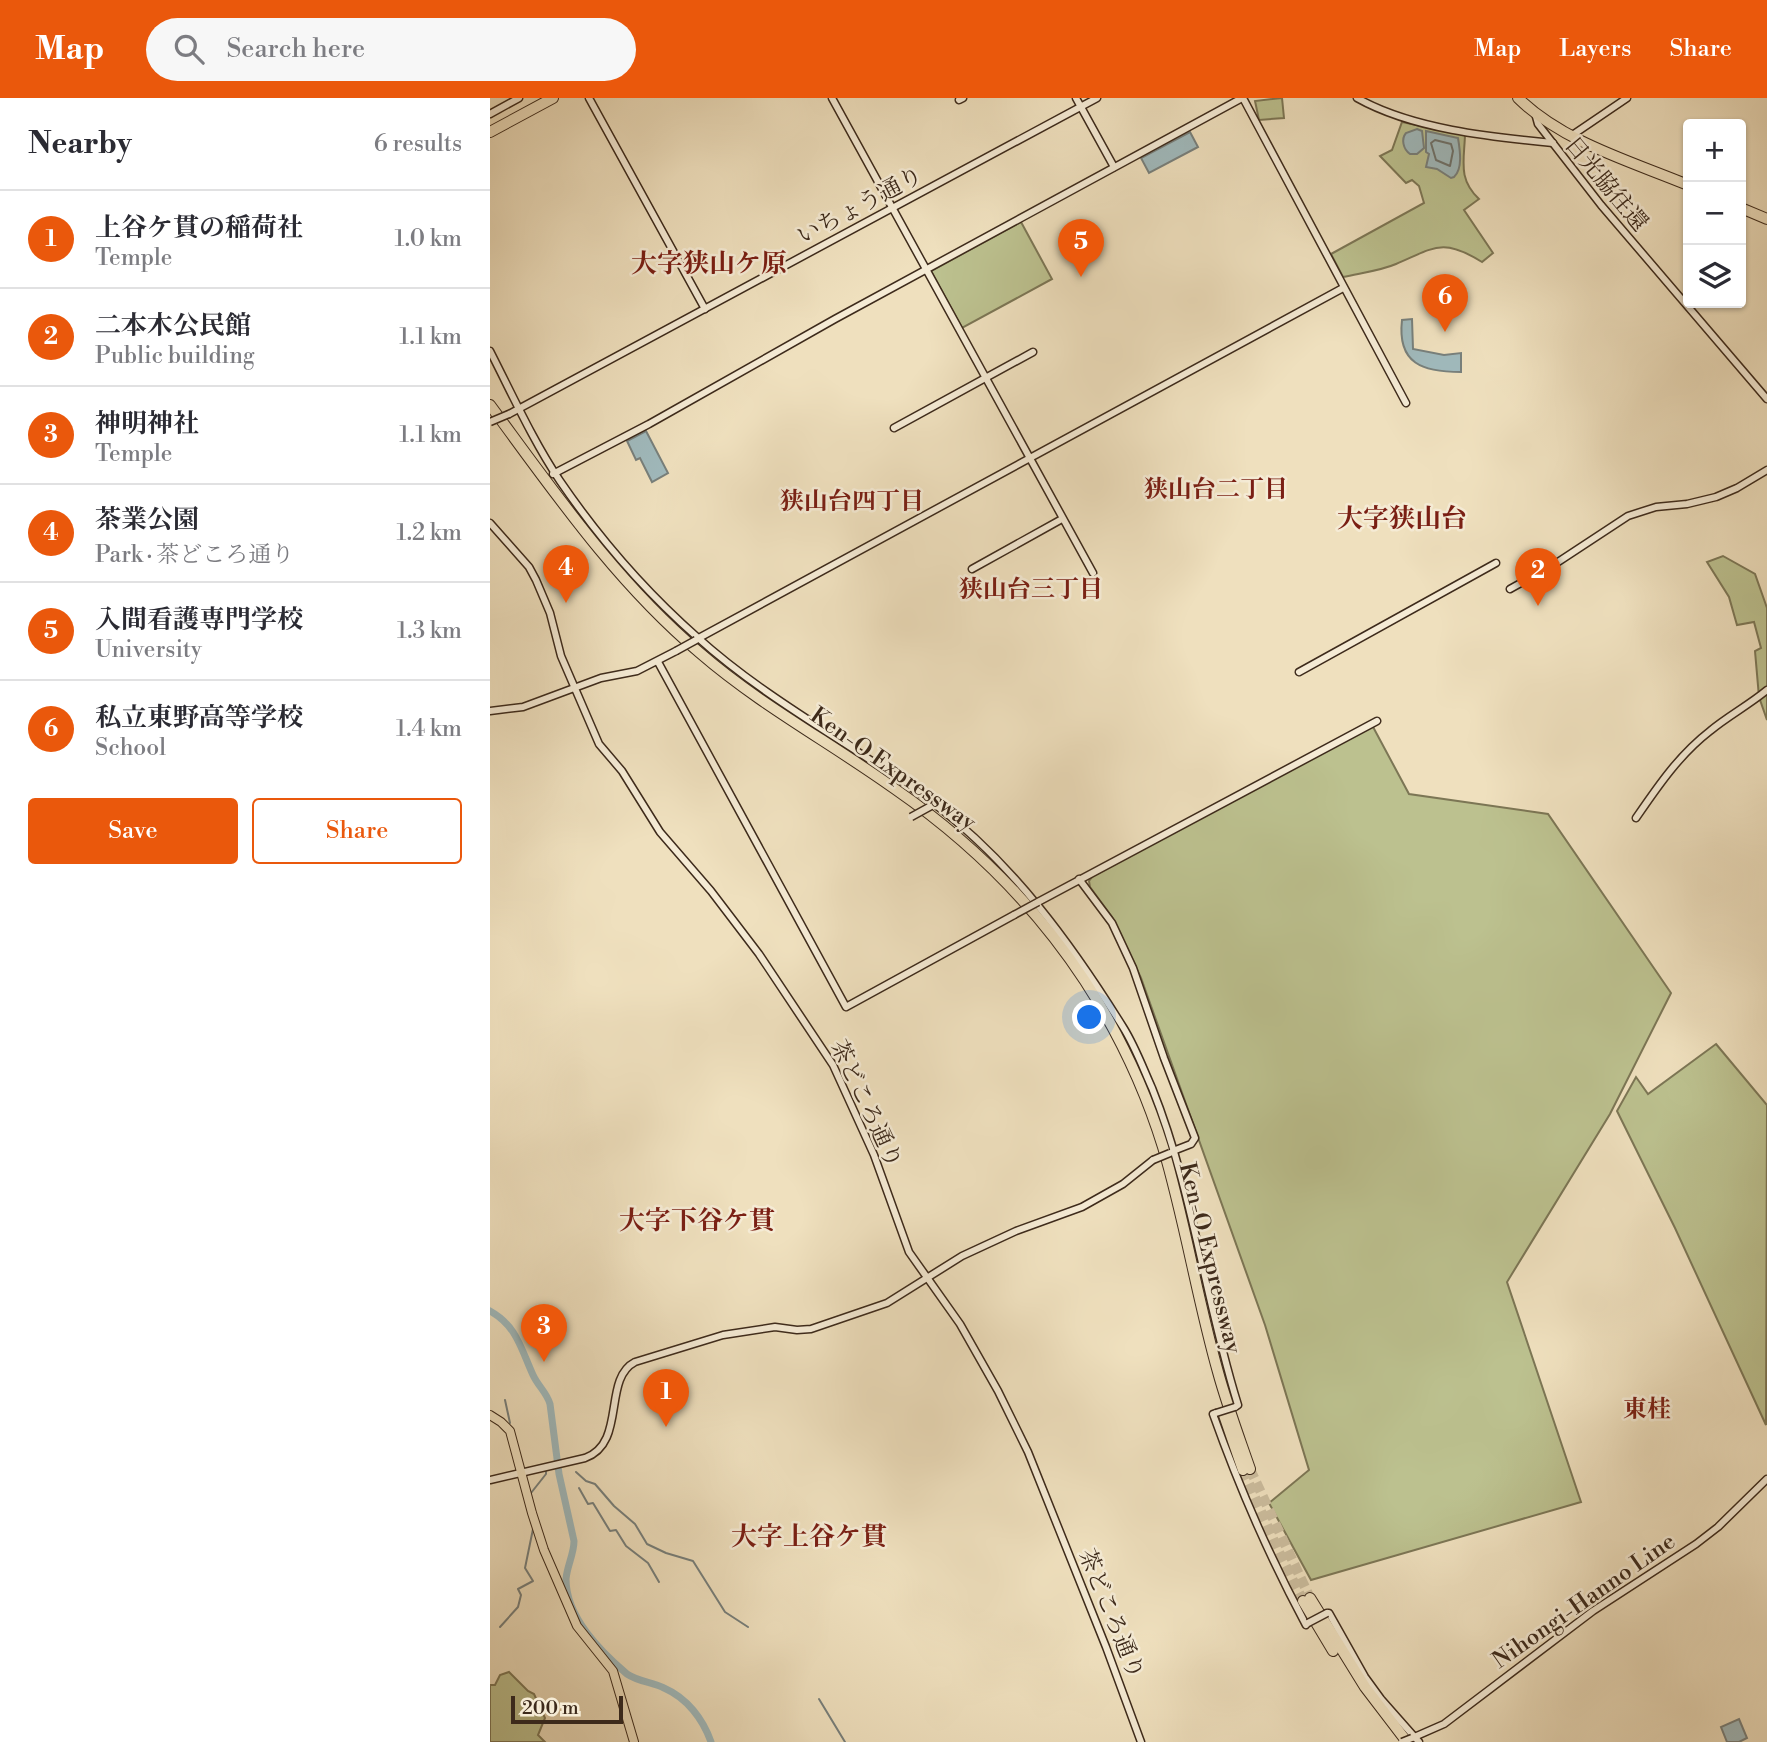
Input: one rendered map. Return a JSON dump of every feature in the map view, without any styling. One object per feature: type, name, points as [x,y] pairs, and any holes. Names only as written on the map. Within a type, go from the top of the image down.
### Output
[{"type":"highway","points":[[490,130],[544,98]]},
{"type":"highway","points":[[490,130],[553,98]]},
{"type":"highway","points":[[1518,98],[1573,134],[1686,182]]},
{"type":"highway","points":[[1525,98],[1536,111]]},
{"type":"highway","points":[[1746,207],[1767,213]]},
{"type":"highway","points":[[1746,208],[1767,219]]},
{"type":"highway","name":"Ken-O Expressway","points":[[490,405],[610,565],[667,624],[734,681],[894,788],[952,832],[1015,892],[1070,960],[1117,1038],[1155,1122],[1175,1189],[1217,1369],[1246,1470],[1214,1379],[1170,1191],[1149,1124],[1123,1060],[1066,964],[1011,896],[948,836],[891,793],[731,686],[663,628],[583,541],[490,414]]},
{"type":"highway","points":[[1307,1599],[1359,1678],[1409,1741]]},
{"type":"main road","points":[[490,1415],[510,1431],[535,1525],[568,1609],[577,1626],[613,1671],[634,1742]]},
{"type":"street","points":[[490,114],[519,98]]},
{"type":"street","points":[[589,98],[705,309]]},
{"type":"street","points":[[832,98],[1093,573]]},
{"type":"street","points":[[1076,98],[1114,167]]},
{"type":"street","name":"いちょう通り","points":[[490,422],[520,409],[1097,98]]},
{"type":"street","points":[[553,474],[1242,98],[1406,403]]},
{"type":"street","name":"日光脇往還","points":[[1356,98],[1381,112],[1400,117],[1483,135],[1553,143],[1601,205],[1767,399]]},
{"type":"street","points":[[1573,134],[1627,98]]},
{"type":"street","points":[[1536,111],[1538,124],[1553,143]]},
{"type":"street","points":[[490,711],[523,707],[594,681],[637,671],[658,662],[1343,288]]},
{"type":"street","points":[[490,351],[553,474],[630,570],[697,640],[787,706],[933,805],[991,855],[1017,882],[1079,960],[1128,1035],[1153,1093],[1173,1152],[1238,1405],[1213,1414],[1240,1489],[1278,1573],[1307,1624],[1329,1613],[1365,1677],[1409,1741]]},
{"type":"street","points":[[894,428],[1033,352]]},
{"type":"street","points":[[1510,589],[1555,564],[1628,516],[1656,507],[1687,504],[1716,497],[1767,470]]},
{"type":"street","points":[[972,569],[1062,519]]},
{"type":"street","name":"茶どころ通り","points":[[490,523],[529,567],[536,580],[550,613],[561,656],[605,753],[622,771],[660,832],[711,891],[759,954],[826,1053],[874,1155],[909,1252],[944,1298],[973,1345],[1028,1452],[1141,1742]]},
{"type":"street","points":[[1299,671],[1496,563]]},
{"type":"street","points":[[658,662],[846,1007],[1079,879],[1377,721]]},
{"type":"street","points":[[1636,818],[1671,768],[1683,756],[1710,730],[1767,690]]},
{"type":"street","points":[[910,817],[933,805]]},
{"type":"street","points":[[490,1480],[589,1457],[603,1445],[610,1429],[622,1376],[630,1365],[723,1335],[775,1327],[797,1330],[815,1328],[887,1303],[962,1256],[1027,1227],[1082,1207],[1123,1184],[1153,1160],[1191,1144],[1195,1138],[1133,968],[1112,923],[1079,879]]},
{"type":"street","name":"Nihongi-Hanno Line","points":[[1409,1741],[1444,1724],[1593,1611],[1696,1545],[1767,1479]]},
{"type":"green space","points":[[1282,98],[1284,118],[1259,120],[1255,101]]},
{"type":"green space","points":[[1402,122],[1465,135],[1465,177],[1472,192],[1479,199],[1464,210],[1493,253],[1482,262],[1457,250],[1438,248],[1383,268],[1343,277],[1331,254],[1424,203],[1419,186],[1412,180],[1406,183],[1380,156],[1392,150]]},
{"type":"green space","points":[[1021,222],[1052,279],[962,328],[931,271]]},
{"type":"green space","points":[[1723,556],[1755,574],[1767,608],[1767,720],[1759,697],[1755,651],[1761,648],[1754,622],[1737,625],[1729,597],[1707,562]]},
{"type":"green space","points":[[1372,725],[1409,794],[1548,814],[1671,993],[1610,1114],[1507,1282],[1581,1502],[1311,1580],[1269,1503],[1309,1470],[1265,1325],[1141,978],[1112,917],[1090,887],[1089,881],[1093,876]]},
{"type":"green space","points":[[1716,1044],[1767,1105],[1766,1425],[1675,1228],[1617,1111],[1636,1077],[1648,1094]]},
{"type":"green space","points":[[509,1672],[534,1694],[545,1718],[538,1735],[545,1742],[490,1742],[490,1685],[495,1685],[500,1675]]},
{"type":"water","points":[[1417,129],[1422,131],[1424,148],[1417,154],[1410,154],[1403,141],[1406,133]]},
{"type":"water","points":[[1426,131],[1458,138],[1460,164],[1454,177],[1426,167],[1429,154],[1426,152]]},
{"type":"water","points":[[1190,132],[1198,147],[1149,173],[1141,158]]},
{"type":"water","points":[[1412,319],[1413,349],[1444,355],[1461,353],[1461,372],[1424,367],[1408,356],[1402,335],[1402,320]]},
{"type":"water","points":[[646,431],[668,473],[652,482],[640,458],[636,460],[627,441]]},
{"type":"water","points":[[1739,1719],[1747,1738],[1739,1742],[1727,1742],[1721,1727]]},
{"type":"waterway","points":[[490,1311],[512,1331],[550,1404],[559,1474],[574,1541],[566,1579],[572,1607],[578,1620],[596,1644],[627,1674],[664,1688],[687,1703],[704,1725],[711,1742]]},
{"type":"waterway","points":[[505,1400],[510,1423]]},
{"type":"waterway","points":[[531,1493],[546,1474],[546,1469]]},
{"type":"waterway","points":[[576,1472],[586,1481],[595,1484],[614,1506],[635,1524],[647,1544],[693,1561],[725,1612],[748,1627]]},
{"type":"waterway","points":[[579,1488],[588,1504],[593,1503],[610,1531],[616,1530],[626,1546],[648,1563],[659,1582]]},
{"type":"waterway","points":[[500,1627],[518,1607],[521,1595],[518,1589],[533,1581],[525,1568],[533,1529]]},
{"type":"waterway","points":[[819,1699],[845,1742]]},
{"type":"tunnel","points":[[1250,1469],[1310,1598]]},
{"type":"tunnel","points":[[1243,1470],[1303,1601]]},
{"type":"place","name":"入間看護専門学校","points":[[1081,277]]},
{"type":"place","name":"私立東野高等学校","points":[[1445,332]]},
{"type":"place","name":"茶業公園","points":[[566,603]]},
{"type":"place","name":"二本木公民館","points":[[1538,606]]},
{"type":"place","name":"神明神社","points":[[544,1362]]},
{"type":"place","name":"上谷ケ貫の稲荷社","points":[[666,1427]]},
{"type":"district","name":"大字狭山ケ原","points":[[709,264]]},
{"type":"district","name":"狭山台二丁目","points":[[1216,490]]},
{"type":"district","name":"狭山台四丁目","points":[[852,502]]},
{"type":"district","name":"大字狭山台","points":[[1402,519]]},
{"type":"district","name":"狭山台三丁目","points":[[1031,590]]},
{"type":"district","name":"大字下谷ケ貫","points":[[697,1221]]},
{"type":"district","name":"東桂","points":[[1647,1410]]},
{"type":"district","name":"大字上谷ケ貫","points":[[809,1537]]}]
